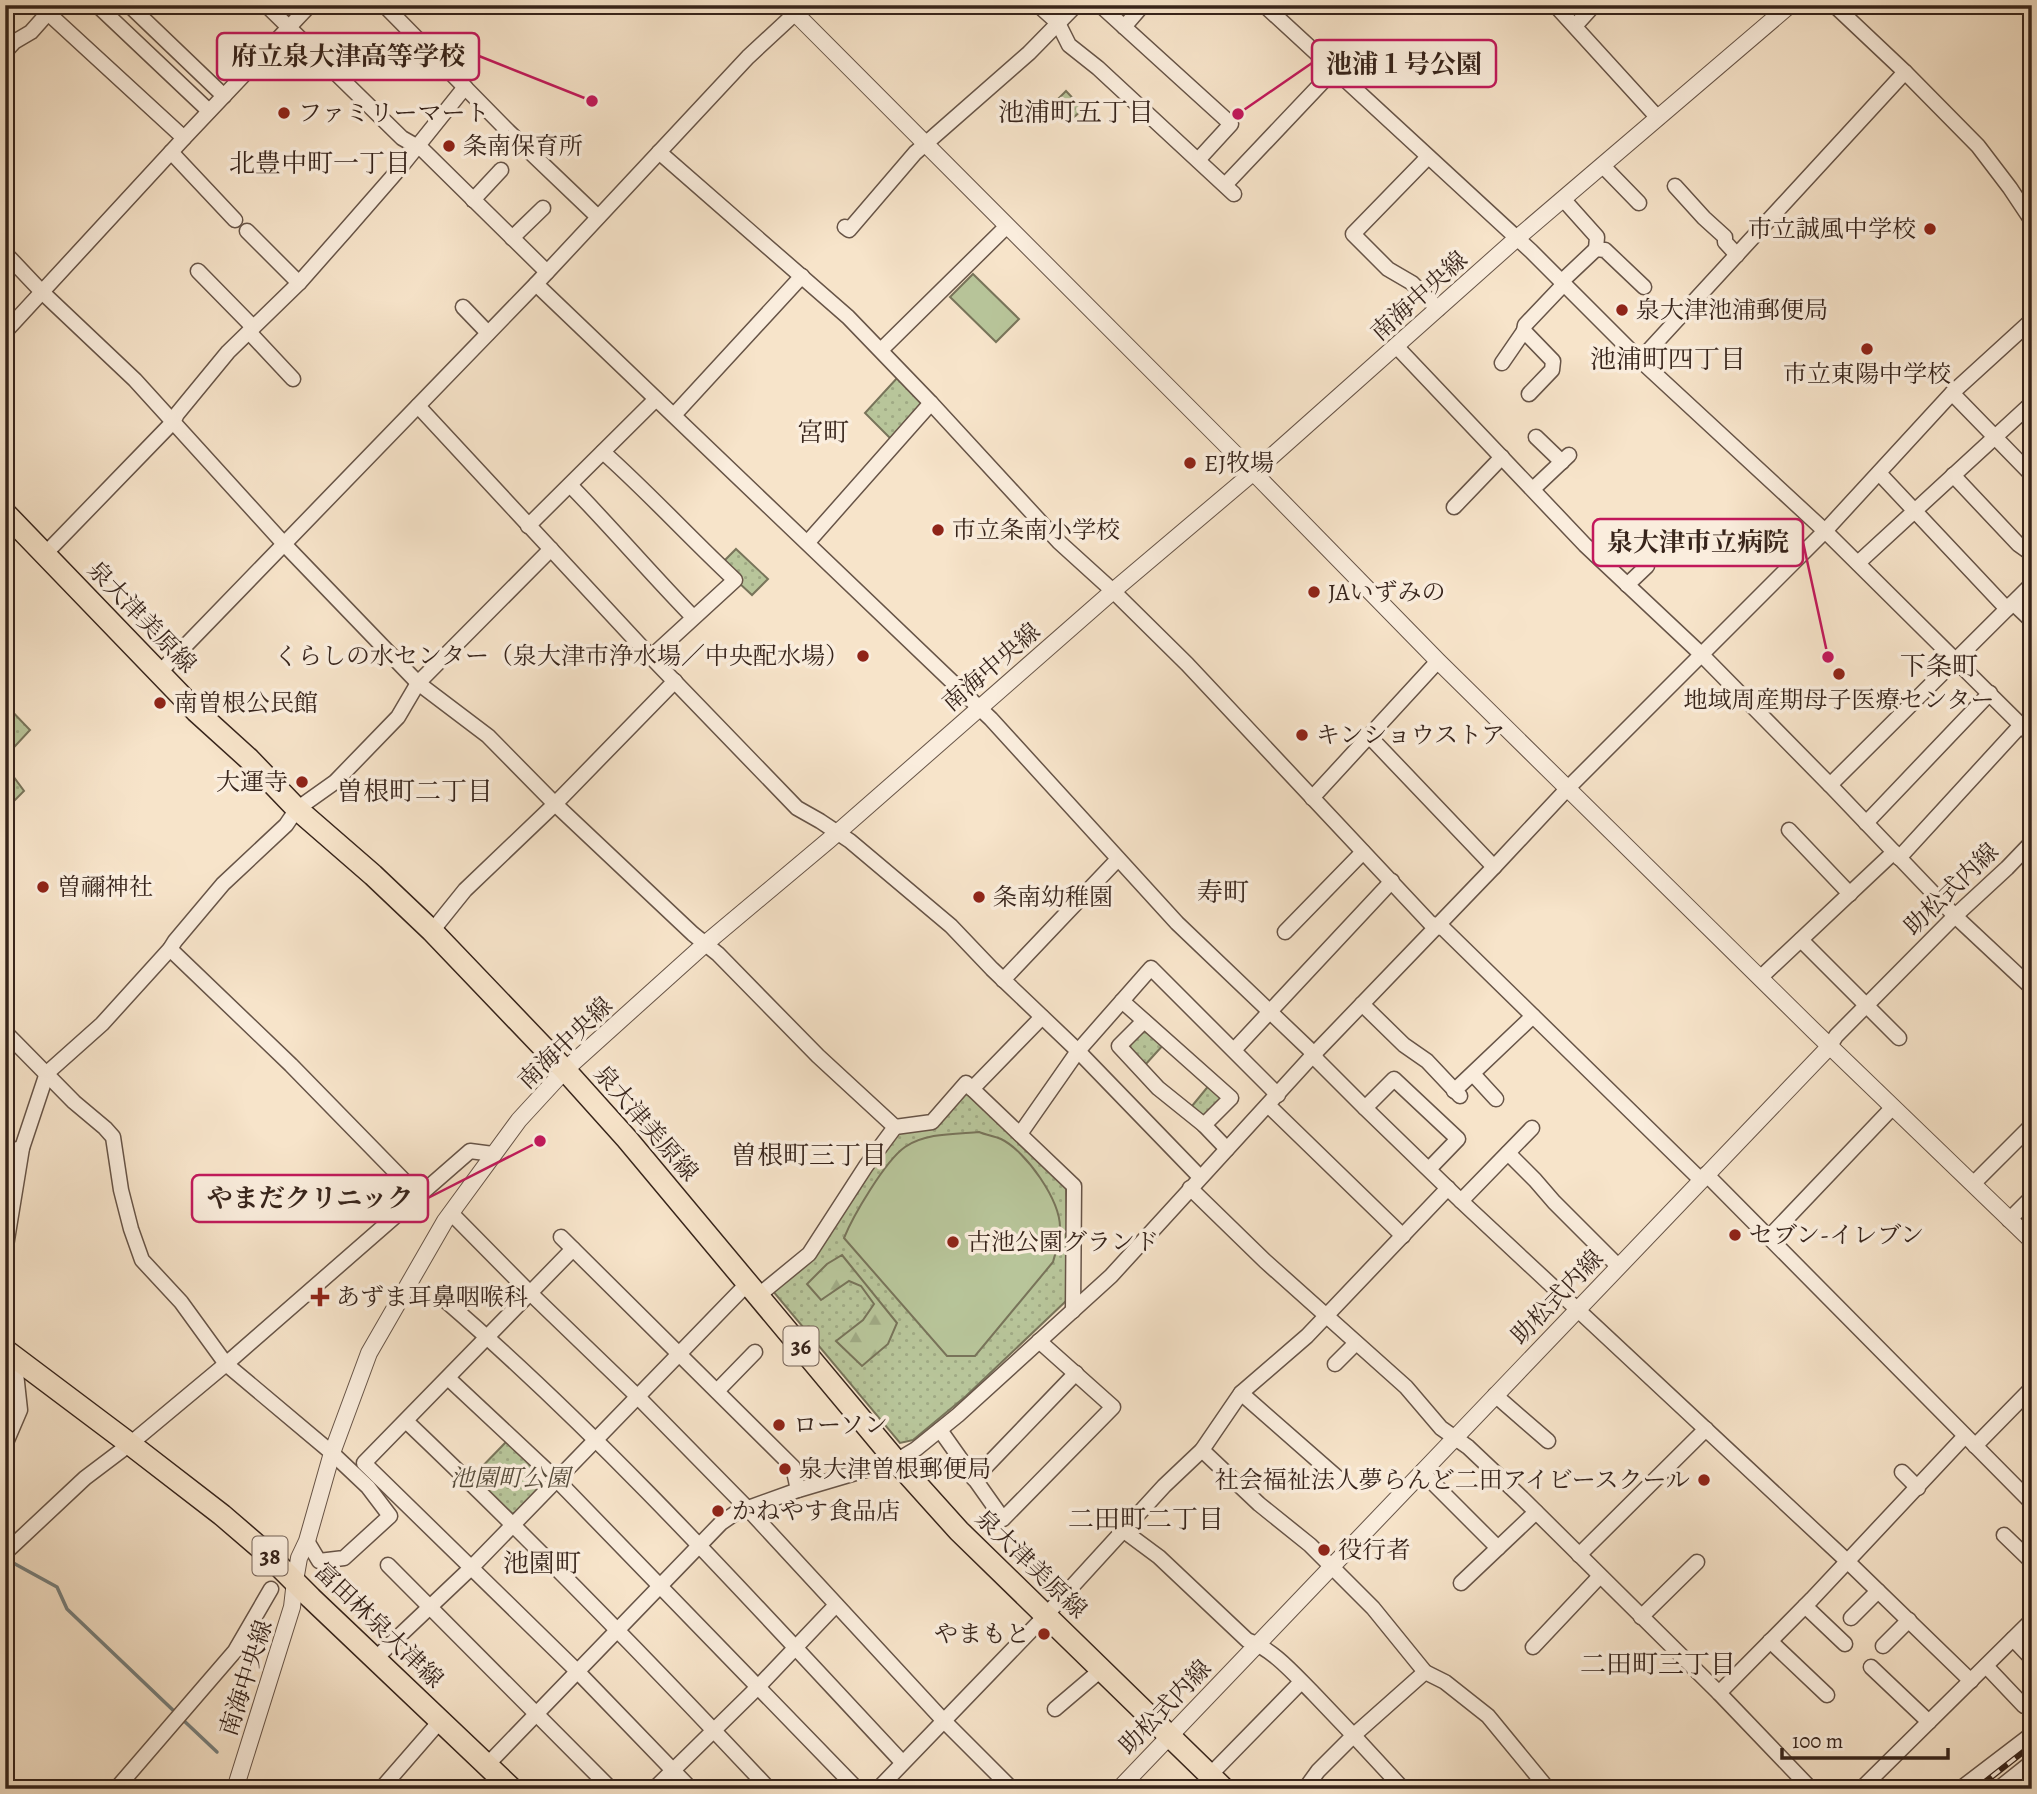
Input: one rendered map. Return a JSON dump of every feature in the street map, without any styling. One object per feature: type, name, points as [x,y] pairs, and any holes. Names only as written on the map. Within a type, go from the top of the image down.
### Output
[{"type":"main road","name":"泉大津美原線","points":[[5,513],[159,673],[297,809],[373,874],[432,931],[565,1069],[627,1139],[896,1461],[959,1531],[1217,1782]]},
{"type":"main road","name":"富田林泉大津線","points":[[6,1351],[222,1515],[265,1552],[441,1720],[503,1786]]},
{"type":"street","points":[[97,5],[209,111]]},
{"type":"street","points":[[129,5],[224,96]]},
{"type":"street","points":[[266,5],[402,138],[417,146],[547,272]]},
{"type":"street","points":[[5,332],[170,152],[310,5]]},
{"type":"street","points":[[384,5],[508,131],[598,217]]},
{"type":"street","points":[[1038,5],[1058,23],[1069,45],[1098,68],[1230,190],[1334,70]]},
{"type":"street","points":[[845,227],[849,230],[915,153],[1029,53],[1076,5]]},
{"type":"street","points":[[1101,5],[1231,124],[1198,160]]},
{"type":"street","points":[[1124,27],[1143,5]]},
{"type":"street","points":[[1264,5],[1531,251],[1640,360],[1825,531],[2026,731],[1896,855],[1760,978]]},
{"type":"street","points":[[1555,5],[1658,118]]},
{"type":"street","points":[[1575,26],[1594,5]]},
{"type":"street","name":"南海中央線","points":[[235,1789],[292,1607],[299,1558],[307,1541],[332,1453],[369,1353],[450,1213],[519,1120],[565,1069],[705,944],[1253,472],[1516,239],[1790,5]]},
{"type":"street","points":[[1834,5],[1978,146],[2032,221]]},
{"type":"street","points":[[159,673],[536,284],[795,8],[925,144],[1438,661],[1829,1046],[2032,1241]]},
{"type":"street","points":[[8,42],[31,32],[52,9],[184,138]]},
{"type":"street","points":[[1640,360],[1905,72]]},
{"type":"street","points":[[45,554],[173,422],[228,352],[299,283],[465,87]]},
{"type":"street","points":[[170,152],[235,220]]},
{"type":"street","points":[[659,152],[848,317],[1059,542],[1187,664],[1430,923],[1444,929],[1769,1237],[2032,1503]]},
{"type":"street","points":[[1428,157],[1353,234],[1388,269],[1412,283],[1438,309]]},
{"type":"street","points":[[1603,166],[1639,203]]},
{"type":"street","points":[[473,200],[501,170]]},
{"type":"street","points":[[1675,186],[1704,218],[1726,237],[1725,242],[1737,254]]},
{"type":"street","points":[[1502,363],[1524,331],[1525,325],[1596,249],[1597,237],[1563,199]]},
{"type":"street","points":[[512,238],[543,208]]},
{"type":"street","points":[[881,350],[1007,226]]},
{"type":"street","points":[[247,231],[299,283]]},
{"type":"street","points":[[1596,249],[1605,250],[1644,287]]},
{"type":"street","points":[[5,253],[135,380],[285,545],[418,683],[488,736],[555,804],[718,954],[818,1056],[895,1127]]},
{"type":"street","points":[[198,271],[221,287],[251,329],[293,379]]},
{"type":"street","points":[[674,415],[802,276]]},
{"type":"street","points":[[536,284],[991,719],[1177,923],[1270,1011],[1365,1108],[1971,1681]]},
{"type":"street","points":[[463,307],[488,333]]},
{"type":"street","points":[[486,1766],[721,1523],[737,1512],[798,1490],[896,1461],[916,1449],[1111,1276],[1313,1055],[1568,788],[1825,531],[1952,393],[2032,320]]},
{"type":"street","points":[[1524,331],[1553,361],[1552,370],[1529,394]]},
{"type":"street","points":[[1396,346],[1596,555],[1701,654],[1955,916],[2032,988]]},
{"type":"street","points":[[1952,393],[2032,475]]},
{"type":"street","points":[[528,526],[656,399]]},
{"type":"street","points":[[808,542],[931,403]]},
{"type":"street","points":[[1858,563],[2032,403]]},
{"type":"street","points":[[418,406],[651,657],[797,808],[838,832],[951,926],[1078,1051],[1265,1261],[1406,1387],[1441,1427],[1468,1447],[1536,1512],[1811,1789]]},
{"type":"street","points":[[1533,489],[1565,459],[1536,437]]},
{"type":"street","points":[[604,452],[735,580],[651,657]]},
{"type":"street","points":[[1454,507],[1502,457]]},
{"type":"street","points":[[1879,473],[2010,606],[2032,621]]},
{"type":"street","points":[[1953,475],[2018,544],[2032,554]]},
{"type":"street","points":[[570,485],[693,617]]},
{"type":"street","points":[[1596,555],[1618,534]]},
{"type":"street","points":[[5,1252],[22,1148],[47,1073],[102,1024],[170,949],[214,894],[286,825],[297,809],[335,782],[398,717],[418,683],[551,549]]},
{"type":"street","points":[[1627,585],[1647,566]]},
{"type":"street","points":[[1830,785],[2032,584]]},
{"type":"street","points":[[1312,798],[1438,661]]},
{"type":"street","points":[[432,931],[465,890],[555,804],[676,681]]},
{"type":"street","points":[[1866,823],[1990,693]]},
{"type":"street","points":[[1369,736],[1494,867]]},
{"type":"street","points":[[1789,830],[1850,894]]},
{"type":"street","name":"助松式内線","points":[[1119,1789],[1836,1036],[2032,842]]},
{"type":"street","points":[[1285,932],[1363,852]]},
{"type":"street","points":[[1003,980],[1118,859]]},
{"type":"street","points":[[1234,1050],[1392,881]]},
{"type":"street","points":[[1801,940],[1899,1038]]},
{"type":"street","points":[[170,949],[291,1065],[419,1196]]},
{"type":"street","points":[[1020,1134],[1078,1051],[1151,968],[1234,1050],[1273,1100],[1402,1236]]},
{"type":"street","points":[[1122,1001],[1231,1098],[1204,1125]]},
{"type":"street","points":[[1362,1004],[1404,1045],[1427,1061],[1457,1093],[1533,1016]]},
{"type":"street","points":[[972,1089],[1042,1017]]},
{"type":"street","points":[[1144,1021],[1119,1046],[1158,1088],[1204,1125],[1227,1149]]},
{"type":"street","points":[[5,1032],[113,1138],[121,1190],[142,1260],[181,1302],[226,1364],[332,1453],[368,1488],[390,1516]]},
{"type":"street","points":[[1473,1074],[1496,1099]]},
{"type":"street","points":[[1365,1108],[1394,1079],[1458,1139],[1429,1169]]},
{"type":"street","points":[[376,1658],[472,1567],[679,1354],[753,1289],[810,1254],[866,1166],[895,1127],[932,1122],[966,1083],[1074,1185],[1073,1311]]},
{"type":"street","points":[[1769,1237],[1894,1107]]},
{"type":"street","points":[[1973,1184],[2032,1125]]},
{"type":"street","points":[[1461,1201],[1532,1128]]},
{"type":"street","points":[[5,1152],[22,1148]]},
{"type":"street","points":[[5,1553],[85,1478],[226,1364],[470,1151],[494,1154]]},
{"type":"street","points":[[1508,1153],[1618,1266]]},
{"type":"street","points":[[878,1789],[1164,1486],[1202,1450],[1241,1394],[1307,1336],[1448,1188]]},
{"type":"street","points":[[2009,1220],[2032,1197]]},
{"type":"street","points":[[450,1213],[748,1509],[943,1720],[1012,1789]]},
{"type":"street","points":[[561,1237],[793,1467],[798,1490]]},
{"type":"street","points":[[573,1249],[364,1463],[577,1671],[691,1789]]},
{"type":"street","points":[[447,1301],[488,1337],[699,1545],[902,1762]]},
{"type":"street","points":[[940,1430],[1003,1519],[1113,1407],[1039,1341]]},
{"type":"street","points":[[1335,1364],[1356,1343]]},
{"type":"street","points":[[5,1445],[20,1410],[16,1373],[6,1351]]},
{"type":"street","points":[[717,1391],[755,1352]]},
{"type":"street","points":[[974,1479],[1076,1373]]},
{"type":"street","points":[[448,1378],[556,1479],[857,1789]]},
{"type":"street","points":[[1718,1693],[1918,1488],[2028,1392]]},
{"type":"street","points":[[1241,1394],[1339,1479]]},
{"type":"street","points":[[1495,1395],[1548,1441]]},
{"type":"street","points":[[406,1421],[513,1523],[617,1628],[769,1789]]},
{"type":"street","points":[[1579,1555],[1706,1429]]},
{"type":"street","points":[[1202,1450],[1259,1504],[1310,1545],[1373,1608],[1425,1672],[1445,1682],[1488,1716],[1548,1789]]},
{"type":"street","points":[[1422,1472],[1498,1548]]},
{"type":"street","points":[[1902,1472],[1918,1488]]},
{"type":"street","points":[[307,1541],[318,1560],[344,1558],[404,1501]]},
{"type":"street","points":[[1461,1583],[1536,1512]]},
{"type":"street","points":[[1124,1531],[1158,1557],[1247,1640],[1257,1643],[1301,1682],[1403,1789]]},
{"type":"street","points":[[2004,1535],[2032,1562]]},
{"type":"street","points":[[1641,1616],[1697,1562]]},
{"type":"street","points":[[388,1565],[611,1789]]},
{"type":"street","points":[[1533,1647],[1600,1576]]},
{"type":"street","points":[[116,1789],[234,1651],[271,1589]]},
{"type":"street","points":[[1851,1618],[1878,1591]]},
{"type":"street","points":[[654,1789],[758,1688],[836,1605]]},
{"type":"street","points":[[1805,1606],[1845,1644]]},
{"type":"street","points":[[1883,1646],[1909,1620]]},
{"type":"street","points":[[1861,1789],[2032,1620]]},
{"type":"street","points":[[2013,1639],[2032,1659]]},
{"type":"street","points":[[1770,1641],[1827,1695]]},
{"type":"street","points":[[1986,1666],[2024,1706]]},
{"type":"street","points":[[1871,1667],[1929,1722]]},
{"type":"street","points":[[1055,1709],[1102,1669]]},
{"type":"street","points":[[1305,1789],[1318,1771],[1354,1735],[1425,1672]]},
{"type":"street","points":[[1217,1782],[1301,1682]]},
{"type":"street","points":[[381,1789],[441,1720]]},
{"type":"street","points":[[1960,1789],[2032,1734]]},
{"type":"street","points":[[1998,1789],[2032,1762]]},
{"type":"green space","points":[[1066,91],[1083,109],[1073,118],[1056,101]]},
{"type":"green space","points":[[973,274],[1019,319],[996,342],[950,297]]},
{"type":"green space","points":[[898,377],[925,407],[894,442],[865,413]]},
{"type":"green space","points":[[736,549],[768,579],[752,595],[739,583],[742,579],[723,562]]},
{"type":"green space","points":[[5,704],[30,730],[5,757]]},
{"type":"green space","points":[[5,765],[24,791],[5,810]]},
{"type":"green space","points":[[1147,1025],[1165,1043],[1145,1065],[1127,1048]]},
{"type":"green space","points":[[1210,1084],[1227,1100],[1206,1120],[1192,1106]]},
{"type":"green space","points":[[965,1091],[1066,1187],[1066,1301],[966,1396],[913,1440],[900,1443],[772,1290],[896,1136],[904,1131],[932,1126]]},
{"type":"green space","name":"古池公園グランド","points":[[979,1132],[1011,1145],[1031,1165],[1055,1205],[1059,1218],[1059,1237],[1053,1262],[975,1356],[947,1356],[844,1238],[879,1176],[905,1147],[931,1137]]},
{"type":"green space","points":[[842,1255],[897,1323],[888,1344],[862,1366],[836,1341],[863,1320],[874,1304],[861,1286],[849,1281],[821,1300],[807,1284],[827,1264]]},
{"type":"green space","name":"池園町公園","points":[[507,1441],[546,1475],[548,1481],[516,1513],[511,1514],[472,1477]]},
{"type":"waterway","points":[[6,1559],[57,1587],[67,1609],[176,1713]]},
{"type":"waterway","points":[[181,1718],[217,1752]]},
{"type":"railway","points":[[1976,1789],[2032,1745]]},
{"type":"place","name":"府立泉大津高等学校","points":[[592,101]]},
{"type":"place","name":"ファミリーマート","points":[[284,113]]},
{"type":"place","name":"池浦１号公園","points":[[1238,114]]},
{"type":"place","name":"条南保育所","points":[[449,146]]},
{"type":"place","name":"市立誠風中学校","points":[[1930,229]]},
{"type":"place","name":"泉大津池浦郵便局","points":[[1622,310]]},
{"type":"place","name":"市立東陽中学校","points":[[1867,349]]},
{"type":"place","name":"EJ牧場","points":[[1190,463]]},
{"type":"place","name":"市立条南小学校","points":[[938,530]]},
{"type":"place","name":"JAいずみの","points":[[1314,592]]},
{"type":"place","name":"くらしの水センター（泉大津市浄水場／中央配水場）","points":[[863,656]]},
{"type":"place","name":"泉大津市立病院","points":[[1828,657]]},
{"type":"place","name":"地域周産期母子医療センター","points":[[1839,674]]},
{"type":"place","name":"南曽根公民館","points":[[160,703]]},
{"type":"place","name":"キンショウストア","points":[[1302,735]]},
{"type":"place","name":"大運寺","points":[[302,782]]},
{"type":"place","name":"曽禰神社","points":[[43,887]]},
{"type":"place","name":"条南幼稚園","points":[[979,897]]},
{"type":"place","name":"やまだクリニック","points":[[540,1141]]},
{"type":"place","name":"セブン-イレブン","points":[[1735,1235]]},
{"type":"place","name":"古池公園グランド","points":[[953,1242]]},
{"type":"place","name":"あずま耳鼻咽喉科","points":[[320,1297]]},
{"type":"place","name":"ローソン","points":[[779,1425]]},
{"type":"place","name":"泉大津曽根郵便局","points":[[785,1469]]},
{"type":"place","name":"社会福祉法人夢らんど二田アイビースクール","points":[[1704,1480]]},
{"type":"place","name":"かねやす食品店","points":[[718,1511]]},
{"type":"place","name":"役行者","points":[[1324,1550]]},
{"type":"place","name":"やまもと","points":[[1044,1634]]},
{"type":"district","name":"池浦町五丁目","points":[[1076,112]]},
{"type":"district","name":"北豊中町一丁目","points":[[320,163]]},
{"type":"district","name":"池浦町四丁目","points":[[1668,359]]},
{"type":"district","name":"宮町","points":[[823,432]]},
{"type":"district","name":"下条町","points":[[1939,666]]},
{"type":"district","name":"曽根町二丁目","points":[[415,791]]},
{"type":"district","name":"寿町","points":[[1223,892]]},
{"type":"district","name":"曽根町三丁目","points":[[809,1155]]},
{"type":"district","name":"二田町二丁目","points":[[1146,1519]]},
{"type":"district","name":"池園町","points":[[542,1563]]},
{"type":"district","name":"二田町三丁目","points":[[1658,1664]]}]
